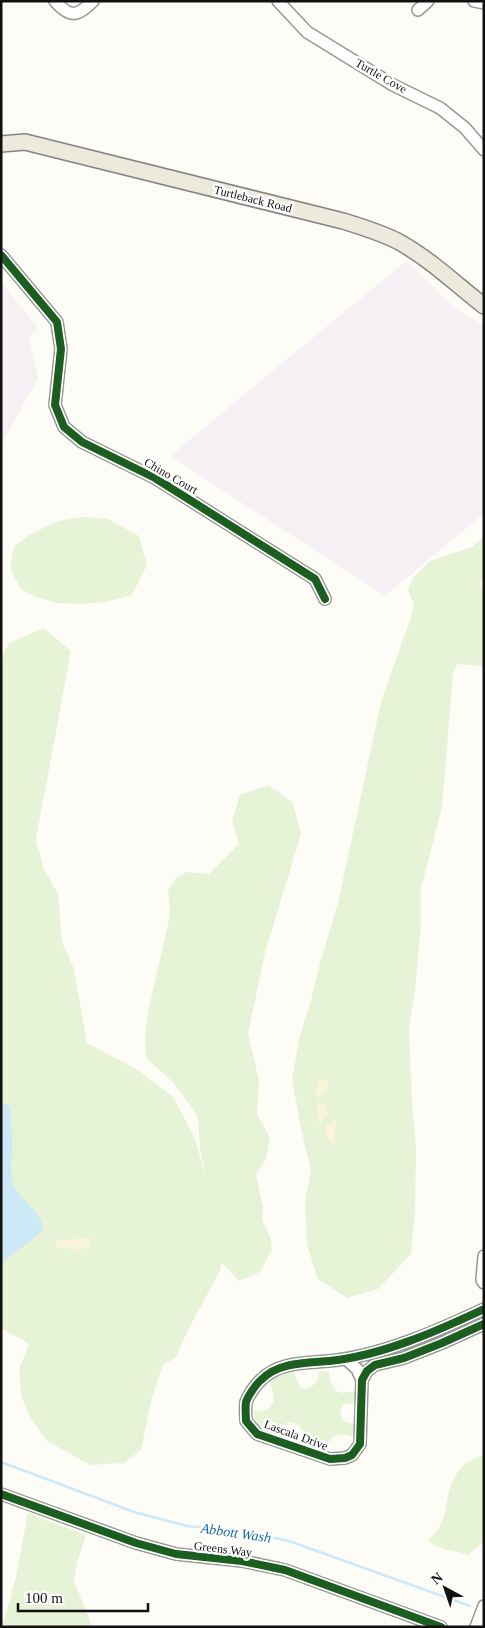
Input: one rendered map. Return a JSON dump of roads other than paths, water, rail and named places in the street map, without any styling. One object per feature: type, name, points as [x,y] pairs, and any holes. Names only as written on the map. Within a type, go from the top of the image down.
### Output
[{"type":"main road","name":"Turtleback Road","points":[[1,144],[25,142],[333,219],[376,232],[401,243],[433,265],[484,306]]},
{"type":"street","points":[[55,1],[65,13],[71,14],[85,9],[93,1]]},
{"type":"street","name":"Turtle Cove","points":[[278,1],[307,32],[393,85],[440,108],[465,128],[484,150]]},
{"type":"street","points":[[418,10],[428,1]]},
{"type":"street","points":[[474,1],[484,3]]},
{"type":"street","name":"Chino Court","points":[[1,255],[57,322],[61,348],[55,405],[64,428],[82,442],[155,478],[315,579],[325,599]]},
{"type":"street","points":[[484,1256],[482,1280],[484,1283]]},
{"type":"street","name":"Lascala Drive","points":[[362,1380],[360,1444],[352,1454],[345,1458],[330,1459],[257,1434],[246,1422],[246,1403],[261,1380],[283,1366],[346,1359],[413,1339],[484,1309]]},
{"type":"street","points":[[362,1380],[367,1371],[375,1365],[404,1358],[484,1324]]},
{"type":"street","points":[[346,1359],[356,1368],[362,1380]]},
{"type":"street","name":"Greens Way","points":[[1,1494],[136,1543],[176,1554],[242,1561],[285,1570],[441,1627]]},
{"type":"street","points":[[476,1627],[484,1606]]},
{"type":"water","points":[[1,1104],[7,1104],[10,1107],[13,1184],[39,1217],[43,1229],[27,1244],[6,1258],[2,1266],[3,1284],[1,1290]]},
{"type":"waterway","name":"Abbott Wash","points":[[1,1462],[134,1512],[187,1526],[239,1531],[289,1541],[470,1606]]}]
